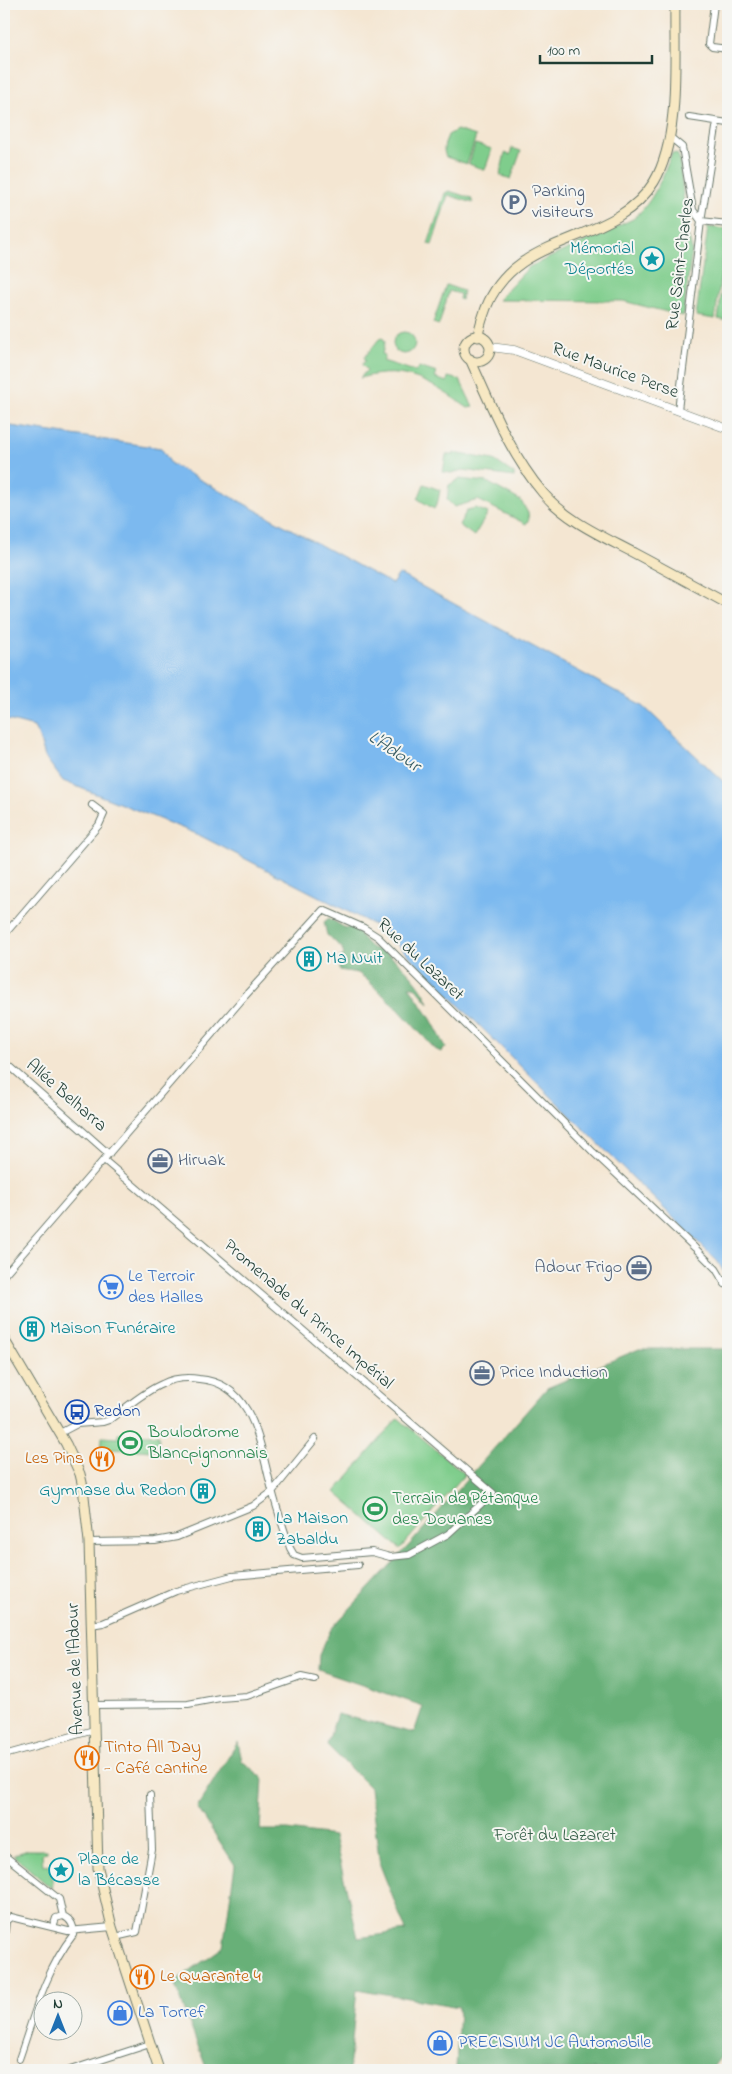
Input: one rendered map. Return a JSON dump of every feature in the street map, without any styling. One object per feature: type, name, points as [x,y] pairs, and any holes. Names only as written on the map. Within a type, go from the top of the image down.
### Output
[{"type":"main road","points":[[478,336],[479,327],[490,298],[506,274],[529,257],[598,227],[634,207],[655,181],[663,163],[670,137],[673,103],[675,4]]},
{"type":"main road","points":[[474,360],[486,358],[490,347],[486,340],[478,336],[470,338],[466,345],[465,353],[474,360],[476,374],[497,420],[517,455],[532,480],[557,507],[583,526],[728,604]]},
{"type":"main road","name":"Avenue de l'Adour","points":[[4,1339],[60,1433],[80,1474],[85,1497],[89,1542],[98,1868],[115,1937],[159,2070]]},
{"type":"street","points":[[714,4],[709,44],[712,47],[728,50]]},
{"type":"street","points":[[689,117],[728,124]]},
{"type":"street","name":"Rue Saint-Charles","points":[[678,410],[701,221],[717,122]]},
{"type":"street","points":[[670,137],[682,147],[693,210],[701,221],[728,224]]},
{"type":"street","name":"Rue Maurice Perse","points":[[490,347],[514,350],[728,429]]},
{"type":"street","points":[[4,934],[99,826],[104,814],[92,805]]},
{"type":"street","name":"Rue du Lazaret","points":[[4,1275],[257,982],[323,910],[378,936],[593,1152],[716,1269],[725,1284]]},
{"type":"street","name":"Allée Belharra","points":[[4,1061],[110,1154]]},
{"type":"street","name":"Promenade du Prince Impérial","points":[[104,1160],[493,1493],[448,1534],[409,1556],[390,1557],[372,1552],[302,1558],[294,1556],[290,1548],[272,1492]]},
{"type":"street","points":[[60,1433],[77,1424],[109,1420],[151,1390],[171,1380],[180,1378],[207,1379],[226,1388],[240,1398],[257,1431],[272,1492]]},
{"type":"street","points":[[89,1542],[155,1541],[177,1537],[253,1506],[272,1492],[314,1439]]},
{"type":"street","points":[[91,1625],[103,1622],[176,1591],[232,1576],[358,1565]]},
{"type":"street","points":[[94,1705],[188,1704],[220,1698],[247,1696],[301,1677],[315,1680]]},
{"type":"street","points":[[4,1755],[94,1730]]},
{"type":"street","points":[[115,1937],[137,1932],[152,1850],[150,1795]]},
{"type":"street","points":[[4,1855],[59,1899],[63,1916]]},
{"type":"street","points":[[53,1927],[56,1918],[63,1916],[68,1918],[74,1931]]},
{"type":"street","points":[[4,1940],[6,1921],[11,1917],[74,1931],[112,1927]]},
{"type":"street","points":[[19,2058],[50,1971],[74,1931]]},
{"type":"street","points":[[70,2070],[150,2044]]},
{"type":"green space","points":[[457,130],[476,136],[467,164],[446,157],[444,151],[448,135]]},
{"type":"green space","points":[[475,144],[492,149],[485,170],[469,164]]},
{"type":"green space","points":[[512,148],[521,151],[511,179],[500,175],[505,153],[510,155]]},
{"type":"green space","points":[[672,153],[677,154],[679,157],[687,230],[692,250],[683,316],[623,301],[498,300],[529,267],[633,219],[652,197]]},
{"type":"green space","points":[[449,191],[471,198],[473,203],[448,195],[432,245],[428,244],[445,193]]},
{"type":"green space","points":[[708,227],[727,229],[715,319],[696,316]]},
{"type":"green space","points":[[728,245],[728,321],[718,319]]},
{"type":"green space","points":[[446,285],[463,291],[461,300],[459,299],[460,294],[449,291],[439,325],[433,323]]},
{"type":"green space","points":[[404,332],[412,335],[415,343],[412,351],[404,354],[396,351],[393,343],[396,335]]},
{"type":"green space","points":[[383,338],[385,342],[382,354],[385,355],[383,361],[415,371],[419,367],[437,373],[435,378],[447,382],[448,377],[460,380],[473,407],[468,408],[430,384],[405,375],[377,375],[360,378],[367,370],[362,365],[366,360],[364,358],[379,339]]},
{"type":"green space","points":[[454,453],[494,460],[514,474],[514,477],[463,470],[451,473],[443,472],[446,455],[454,455]]},
{"type":"green space","points":[[459,479],[487,482],[521,501],[528,513],[529,519],[526,524],[478,500],[454,507],[447,500],[449,485]]},
{"type":"green space","points":[[424,484],[440,490],[434,509],[418,499]]},
{"type":"green space","points":[[476,508],[488,513],[474,536],[459,525],[467,510]]},
{"type":"green space","points":[[329,918],[345,928],[352,927],[371,947],[383,951],[391,957],[416,981],[429,1003],[416,988],[409,986],[431,1019],[446,1047],[441,1052],[435,1049],[400,1011],[365,978],[358,973],[339,970],[339,958],[344,955],[342,948],[327,935],[324,922]]},
{"type":"green space","name":"Forêt du Lazaret","points":[[639,1349],[728,1349],[728,2047],[711,2070],[456,2070],[459,2007],[357,1989],[349,2070],[207,2070],[174,1982],[223,1947],[235,1865],[197,1807],[238,1742],[242,1761],[263,1778],[260,1830],[288,1830],[334,1836],[358,1938],[406,1931],[380,1865],[370,1788],[327,1745],[337,1714],[414,1733],[423,1706],[318,1670],[319,1655],[331,1629],[412,1542],[547,1388]]},
{"type":"green space","points":[[398,1418],[465,1474],[400,1549],[335,1492]]},
{"type":"green space","name":"Boulodrome Blancpignonnais","points":[[118,1434],[159,1435],[158,1451],[101,1449],[102,1437],[118,1438]]},
{"type":"green space","points":[[28,1850],[47,1850],[47,1852],[42,1853],[43,1866],[49,1865],[53,1884],[51,1888],[13,1855]]},
{"type":"water","name":"L'Adour","points":[[4,425],[161,448],[171,464],[392,584],[399,574],[643,706],[728,786],[728,1280],[718,1262],[382,929],[197,834],[63,781],[45,757],[34,727],[4,719]]},
{"type":"place","name":"Parking visiteurs","points":[[514,202]]},
{"type":"place","name":"Mémorial Déportés","points":[[652,259]]},
{"type":"place","name":"Ma Nuit","points":[[309,959]]},
{"type":"place","name":"Hiruak","points":[[160,1161]]},
{"type":"place","name":"Adour Frigo","points":[[639,1268]]},
{"type":"place","name":"Le Terroir des Halles","points":[[111,1287]]},
{"type":"place","name":"Maison Funéraire","points":[[32,1329]]},
{"type":"place","name":"Price Induction","points":[[482,1373]]},
{"type":"place","name":"Redon","points":[[77,1412]]},
{"type":"place","name":"Boulodrome Blancpignonnais","points":[[130,1443]]},
{"type":"place","name":"Les Pins","points":[[102,1459]]},
{"type":"place","name":"Gymnase du Redon","points":[[203,1491]]},
{"type":"place","name":"Terrain de Pétanque des Douanes","points":[[375,1509]]},
{"type":"place","name":"La Maison Zabaldu","points":[[258,1529]]},
{"type":"place","name":"Tinto All Day - Café cantine","points":[[87,1758]]},
{"type":"place","name":"Place de la Bécasse","points":[[61,1870]]},
{"type":"place","name":"Le Quarante 4","points":[[142,1977]]},
{"type":"place","name":"La Torref","points":[[120,2013]]},
{"type":"place","name":"PRECISIUM JC Automobile","points":[[440,2043]]}]
